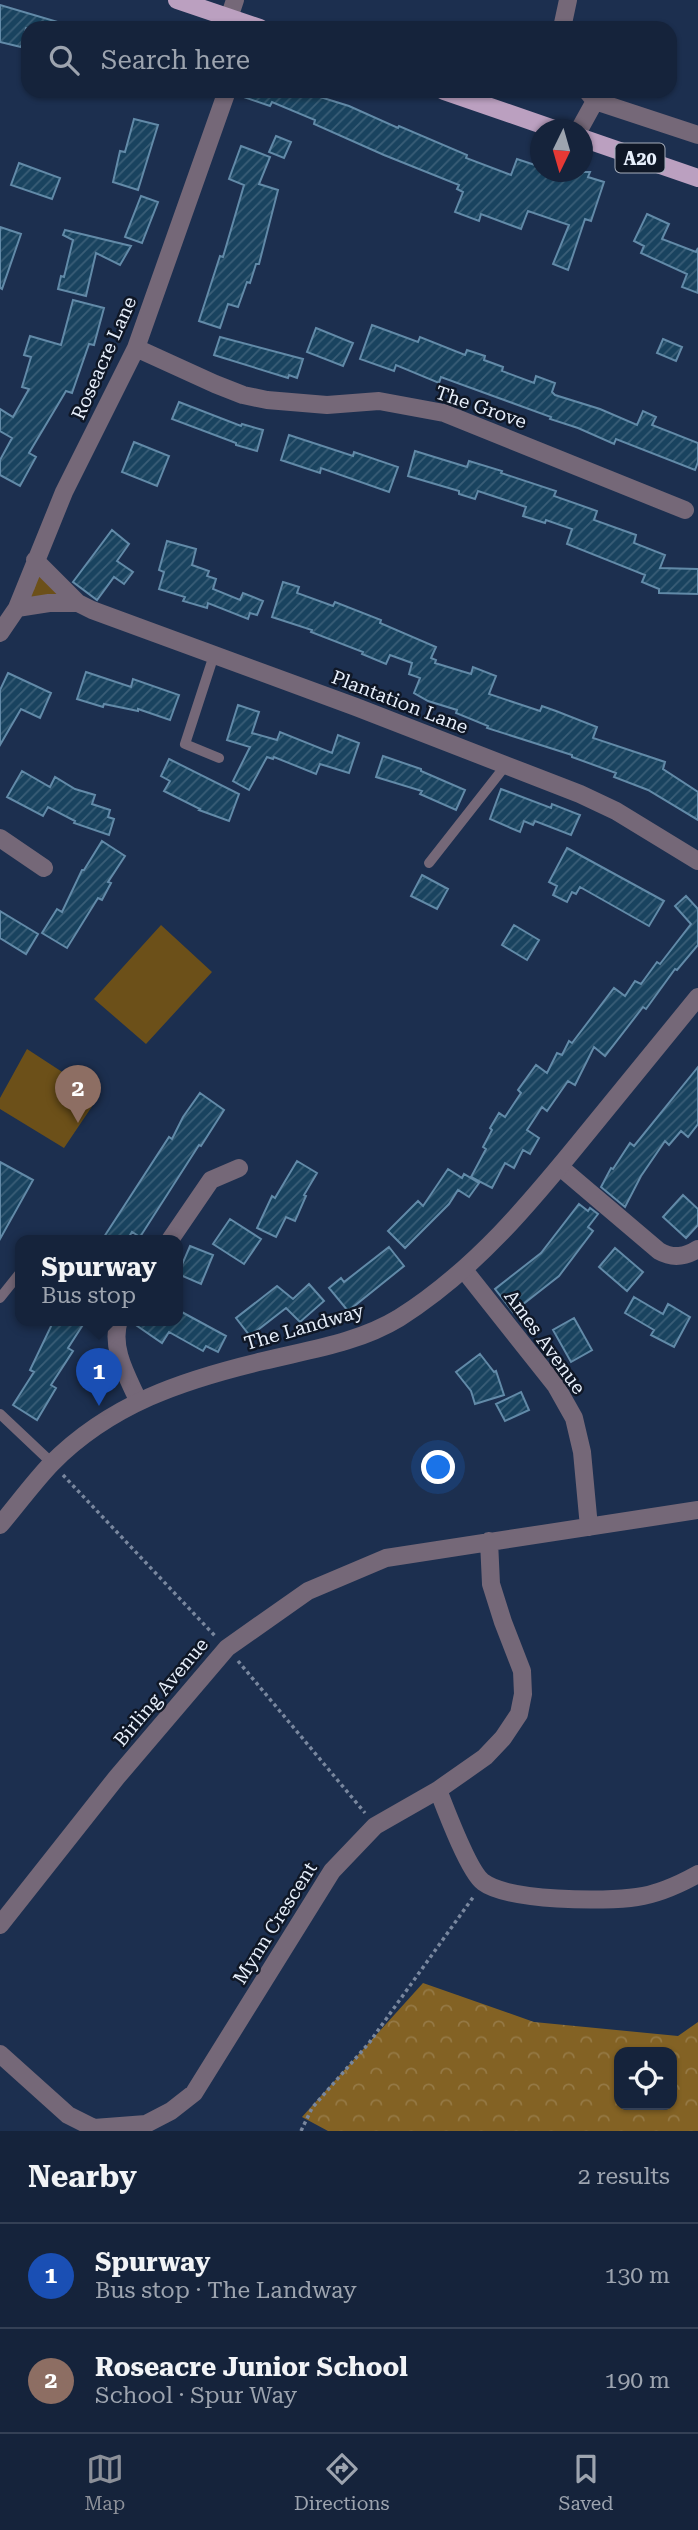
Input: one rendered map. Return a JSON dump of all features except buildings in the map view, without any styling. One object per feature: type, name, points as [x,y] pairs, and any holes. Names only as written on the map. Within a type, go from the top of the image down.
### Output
[{"type":"main road","points":[[177,0],[237,21]]},
{"type":"main road","points":[[464,98],[530,121]]},
{"type":"main road","name":"A20","points":[[593,141],[698,178]]},
{"type":"street","points":[[229,18],[235,0]]},
{"type":"street","points":[[564,21],[568,0]]},
{"type":"street","name":"Roseacre Lane","points":[[0,633],[17,608],[64,492],[135,348],[224,98]]},
{"type":"street","points":[[583,119],[590,98]]},
{"type":"street","points":[[596,98],[698,135]]},
{"type":"street","name":"The Grove","points":[[135,348],[215,384],[267,400],[327,405],[379,401],[444,413],[685,510]]},
{"type":"street","name":"Plantation Lane","points":[[35,560],[78,603],[92,610],[506,765],[616,811],[698,861]]},
{"type":"street","name":"Plantation Lane","points":[[17,608],[49,603],[78,603]]},
{"type":"street","points":[[0,838],[44,868]]},
{"type":"street","name":"The Landway","points":[[0,1525],[52,1463],[100,1424],[138,1400],[184,1383],[363,1335],[397,1319],[464,1270],[522,1213],[698,997]]},
{"type":"street","points":[[560,1167],[660,1251],[669,1256],[687,1256],[698,1249]]},
{"type":"street","points":[[173,1235],[211,1180],[239,1168]]},
{"type":"street","name":"Ames Avenue","points":[[464,1270],[556,1386],[574,1418],[582,1452],[589,1527]]},
{"type":"street","points":[[117,1326],[116,1345],[138,1400]]},
{"type":"street","name":"Birling Avenue","points":[[0,1924],[117,1777],[227,1648],[308,1591],[386,1558],[698,1510]]},
{"type":"street","name":"Mynn Crescent","points":[[0,2054],[68,2115],[93,2129],[146,2124],[171,2111],[194,2093],[332,1871],[375,1826],[438,1790],[485,1757],[503,1738],[519,1714],[523,1694],[522,1671],[491,1584],[489,1541]]},
{"type":"street","points":[[438,1790],[463,1850],[482,1882],[525,1897],[639,1897],[681,1883],[698,1874]]},
{"type":"lane","points":[[214,655],[185,744],[219,758]]},
{"type":"lane","points":[[429,863],[506,765]]},
{"type":"lane","points":[[0,1298],[15,1279]]},
{"type":"lane","points":[[0,1414],[52,1463]]},
{"type":"path","points":[[52,1463],[227,1648],[375,1826]]},
{"type":"path","points":[[301,2131],[312,2108],[369,2043],[472,1900],[482,1882]]},
{"type":"green space","points":[[35,560],[69,595],[17,608]]},
{"type":"green space","points":[[161,925],[212,972],[146,1044],[94,999]]},
{"type":"green space","points":[[27,1049],[99,1096],[64,1148],[0,1109],[0,1098]]},
{"type":"green space","points":[[423,1983],[534,2022],[678,2036],[698,2022],[698,2131],[328,2131],[302,2117]]},
{"type":"place","name":"Roseacre Junior School","points":[[78,1123]]},
{"type":"place","name":"Spurway","points":[[99,1406]]}]
